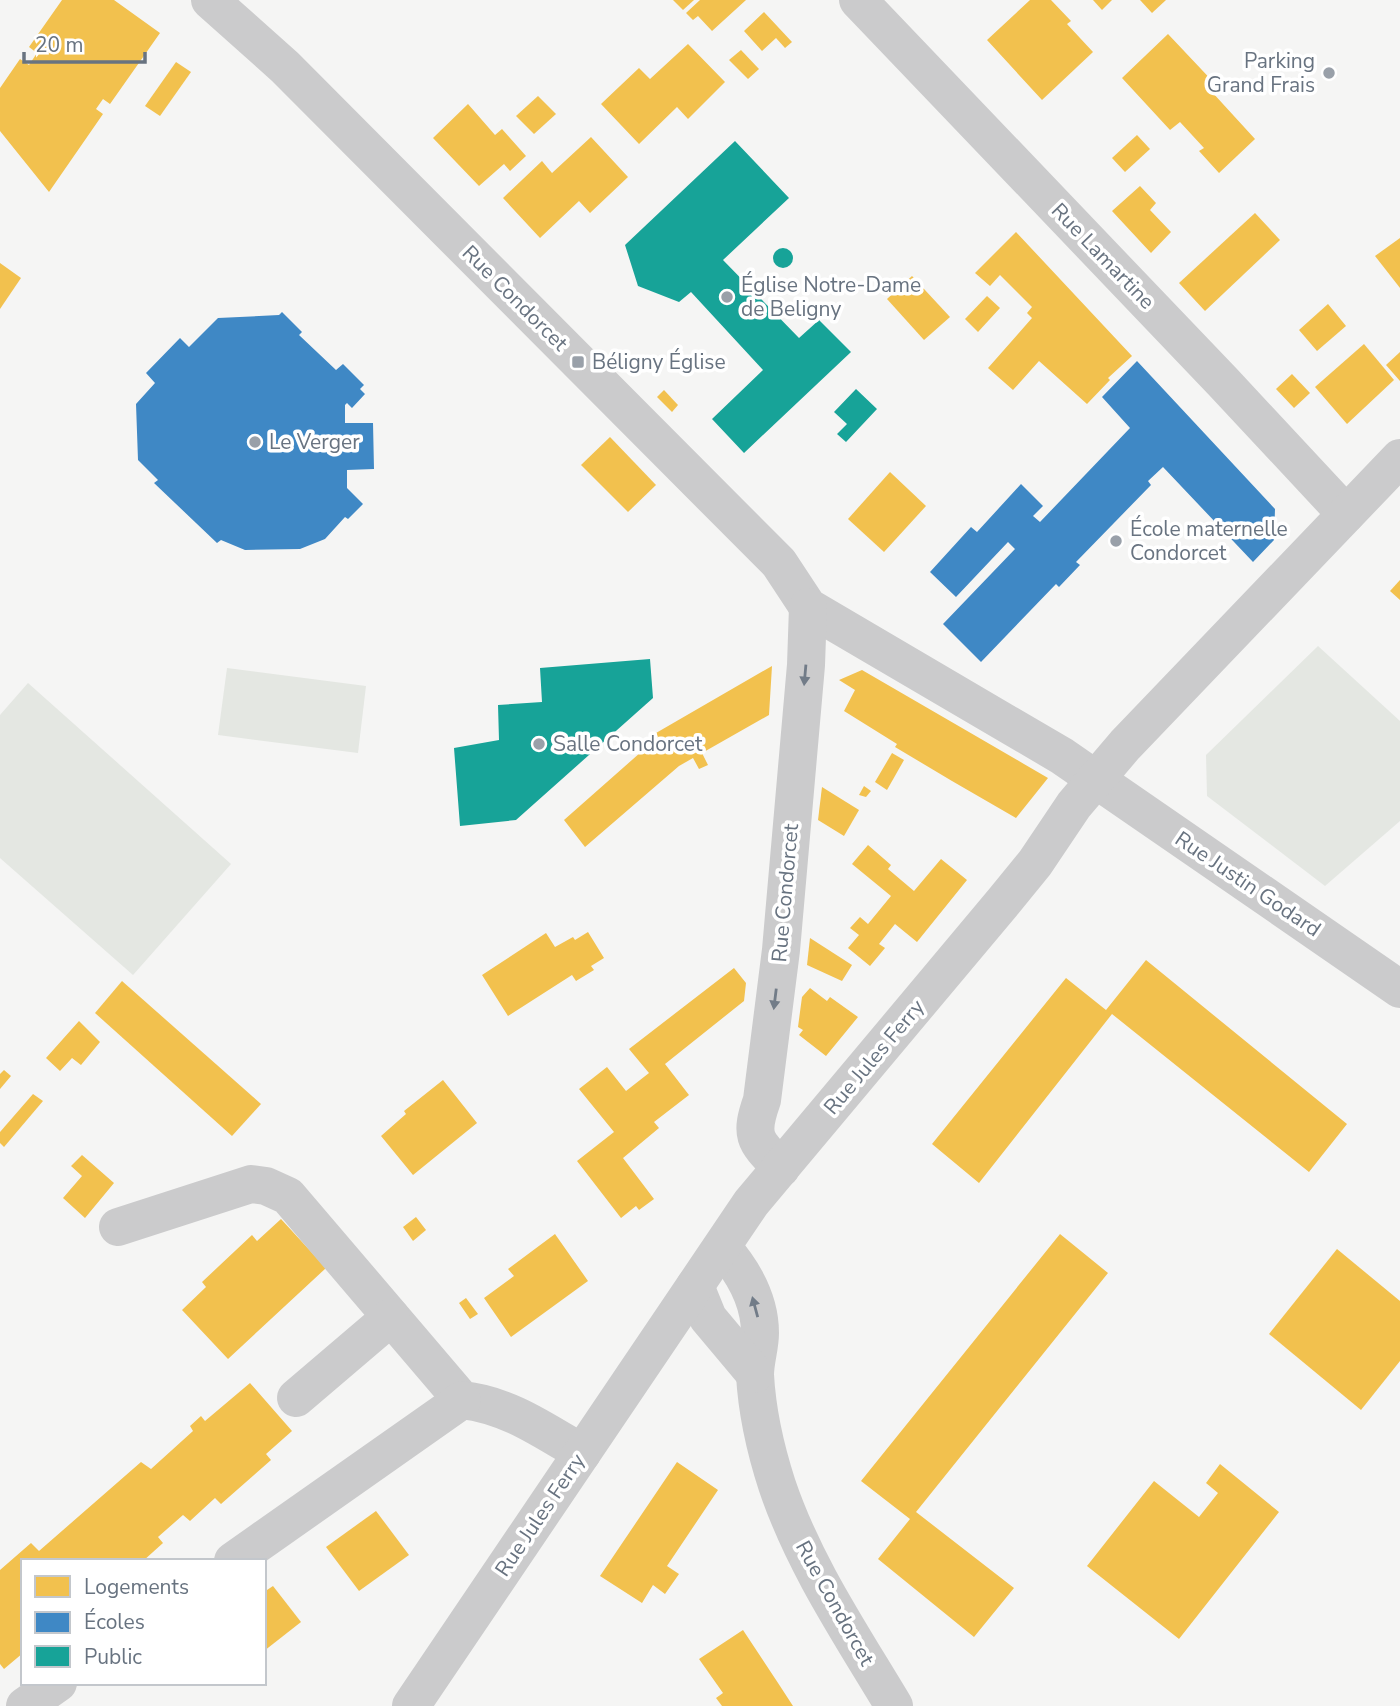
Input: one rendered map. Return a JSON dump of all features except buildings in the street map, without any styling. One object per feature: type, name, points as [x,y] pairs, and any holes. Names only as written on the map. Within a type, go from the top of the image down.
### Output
[{"type":"street","name":"Rue Condorcet","points":[[209,0],[285,67],[779,563],[808,607],[1096,779]]},
{"type":"street","name":"Rue Lamartine","points":[[858,0],[1346,514]]},
{"type":"street","name":"Rue Jules Ferry","points":[[411,1706],[751,1203],[1035,863],[1074,805],[1096,779],[1219,645],[1400,458]]},
{"type":"street","name":"Rue Condorcet","points":[[781,1168],[764,1151],[754,1133],[754,1122],[762,1100],[781,950],[806,664],[808,607]]},
{"type":"street","name":"Rue Justin Godard","points":[[1096,779],[1400,989]]},
{"type":"street","points":[[118,1227],[251,1184],[266,1186],[288,1196],[463,1400],[485,1403],[516,1413],[582,1453]]},
{"type":"street","name":"Rue Condorcet","points":[[722,1247],[748,1283],[758,1312],[760,1332],[755,1374],[764,1436],[802,1549],[819,1583],[894,1706]]},
{"type":"street","points":[[695,1286],[708,1318],[755,1374]]},
{"type":"street","points":[[296,1398],[391,1317]]},
{"type":"street","points":[[236,1559],[463,1400]]},
{"type":"street","points":[[25,1706],[55,1685]]},
{"type":"shaded area","points":[[1318,646],[1400,721],[1400,821],[1325,886],[1207,796],[1206,755]]},
{"type":"shaded area","points":[[227,668],[366,686],[358,753],[218,735]]},
{"type":"shaded area","points":[[28,683],[231,864],[133,975],[0,858],[0,715]]},
{"type":"place","name":"Parking Grand Frais","points":[[1329,73]]},
{"type":"place","name":"Église Notre-Dame de Beligny","points":[[727,297]]},
{"type":"place","name":"Béligny Église","points":[[578,362]]},
{"type":"place","name":"Le Verger","points":[[255,442]]},
{"type":"place","name":"École maternelle Condorcet","points":[[1116,541]]},
{"type":"place","name":"Salle Condorcet","points":[[539,744]]}]
